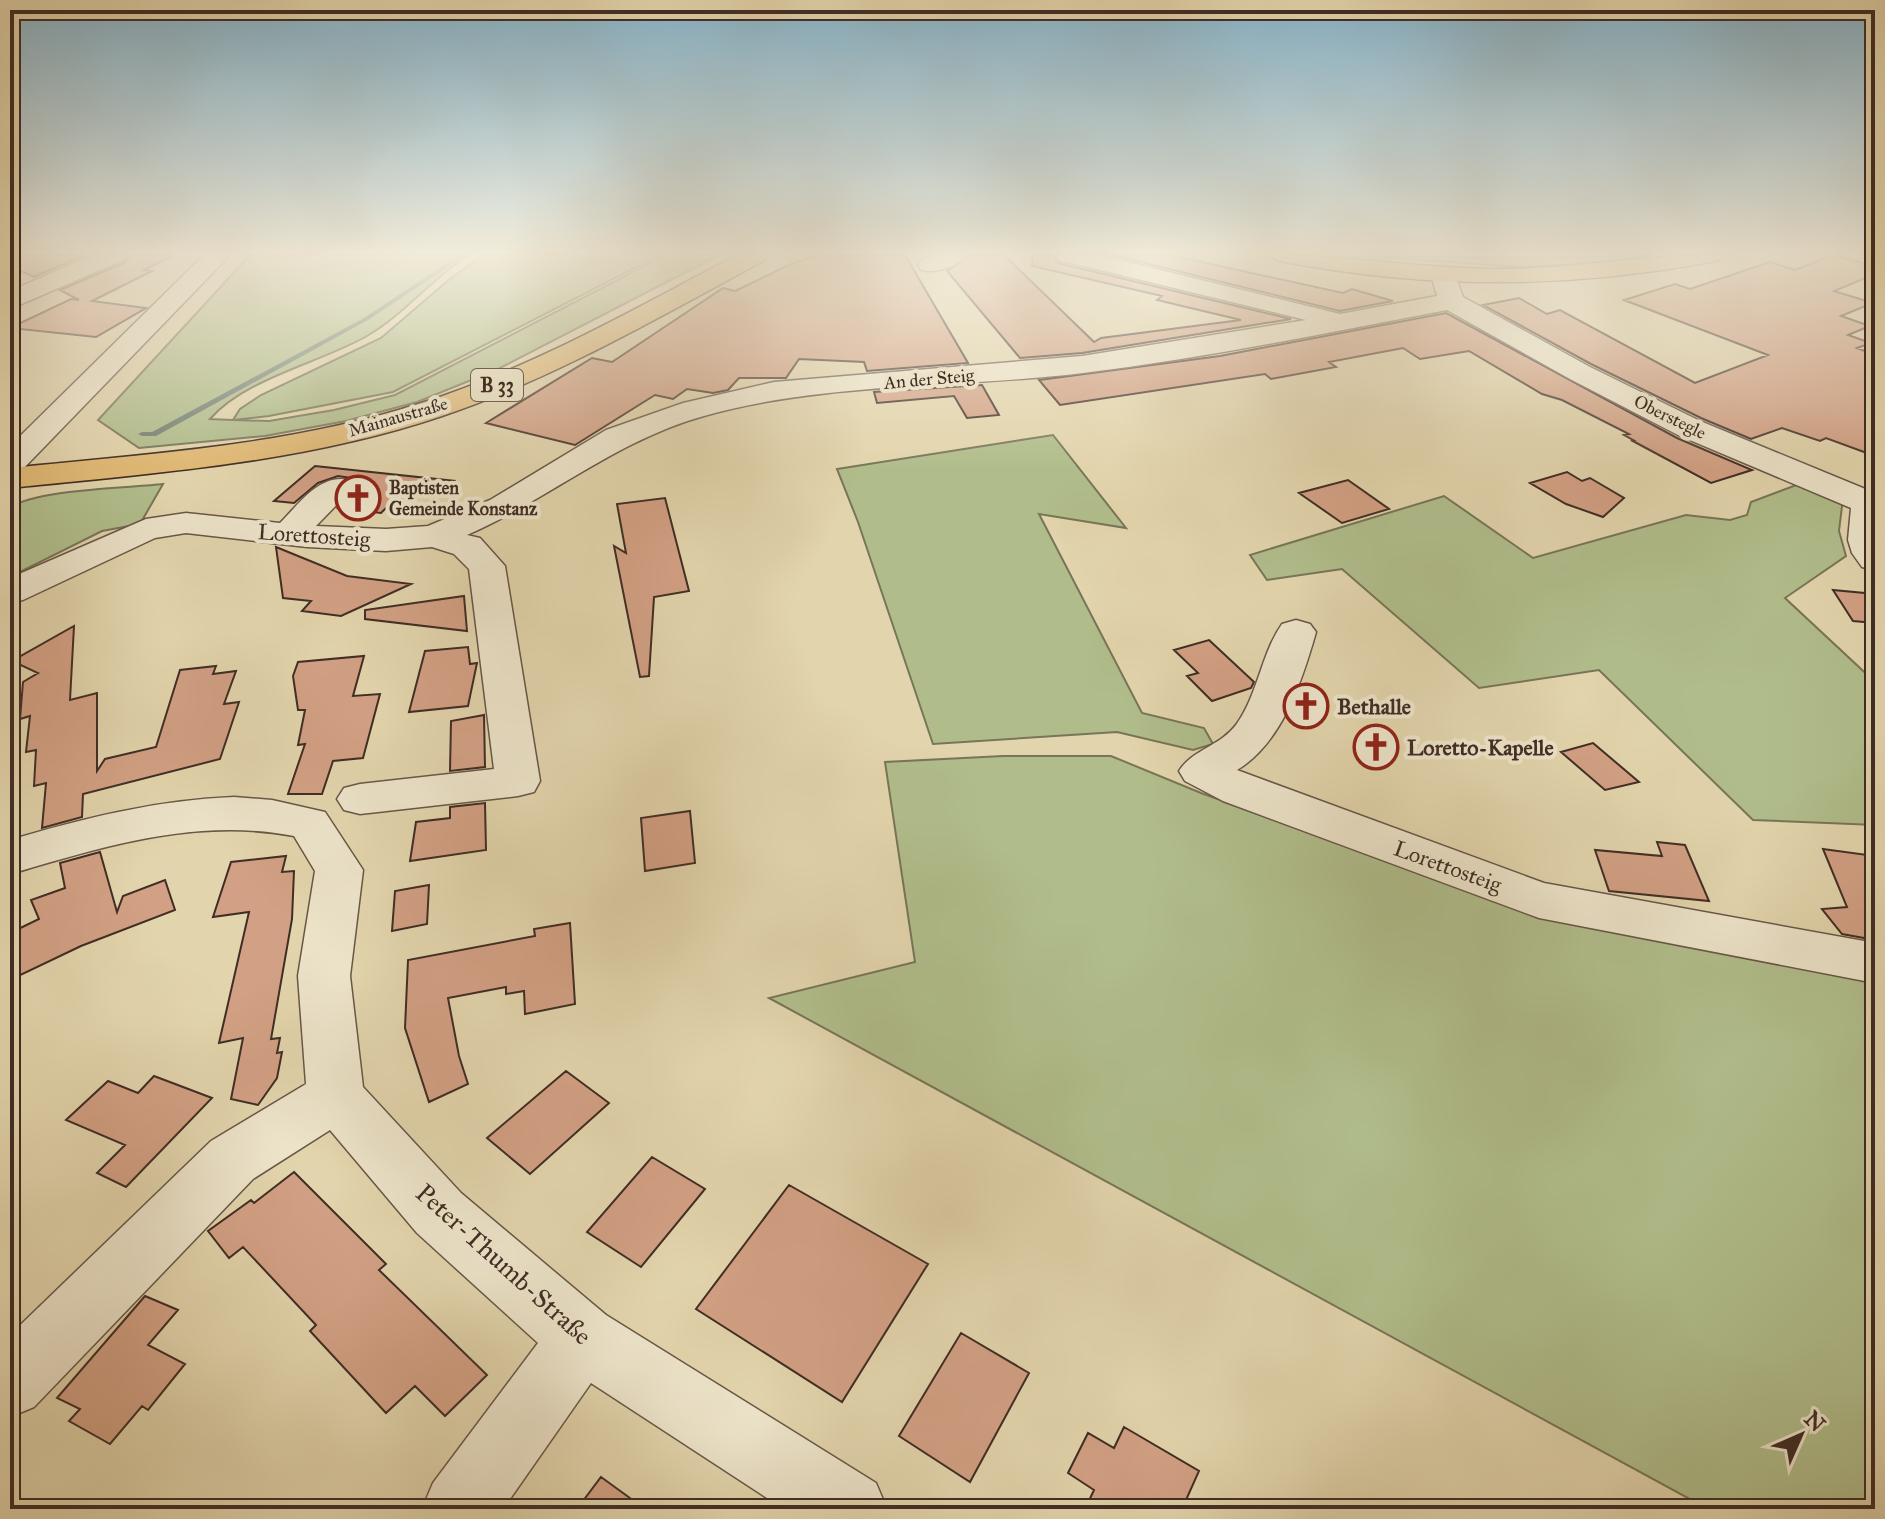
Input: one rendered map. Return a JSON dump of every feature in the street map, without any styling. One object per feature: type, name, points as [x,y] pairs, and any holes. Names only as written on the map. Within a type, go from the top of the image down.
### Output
[{"type":"main road","name":"Mainaustraße","points":[[10,478],[274,448],[350,432],[429,411],[517,378],[618,326]]},
{"type":"street","points":[[10,464],[147,326]]},
{"type":"street","name":"An der Steig","points":[[434,536],[502,507],[617,437],[694,409],[774,391],[1082,365],[1322,326]]},
{"type":"street","name":"Oberstegle","points":[[1513,326],[1689,428],[1872,501],[1865,537],[1870,555],[1875,559]]},
{"type":"street","points":[[288,534],[337,487]]},
{"type":"street","name":"Lorettosteig","points":[[10,592],[146,529],[186,523],[386,540],[434,536],[467,546],[487,566],[518,781],[335,811]]},
{"type":"street","name":"Lorettosteig","points":[[1296,632],[1290,657],[1256,729],[1241,747],[1201,771],[1239,790],[1539,900],[1875,963]]},
{"type":"street","points":[[10,857],[181,815],[335,811],[339,870],[324,976],[336,1096],[232,1160],[10,1383]]},
{"type":"street","name":"Peter-Thumb-Straße","points":[[336,1096],[439,1213],[582,1338],[850,1509]]},
{"type":"street","points":[[459,1509],[582,1338]]},
{"type":"green space","points":[[185,326],[382,326],[348,346],[263,382],[225,405],[210,419],[269,421],[395,395],[529,326],[582,326],[496,370],[417,402],[346,421],[265,436],[139,448],[98,420]]},
{"type":"green space","points":[[395,326],[522,326],[393,392],[233,420],[240,409],[261,395],[381,338]]},
{"type":"green space","points":[[1053,435],[1126,528],[1039,514],[1142,713],[1204,728],[1213,744],[1193,750],[1117,732],[933,744],[837,469]]},
{"type":"green space","points":[[1807,481],[1843,498],[1839,531],[1846,556],[1785,598],[1875,682],[1875,825],[1753,820],[1599,670],[1479,688],[1342,569],[1267,580],[1250,555],[1444,496],[1533,558],[1686,515],[1730,520],[1747,515],[1751,502]]},
{"type":"green space","points":[[163,484],[140,524],[102,531],[10,577],[10,508],[60,493]]},
{"type":"green space","points":[[1003,756],[1111,756],[1201,793],[1448,882],[1875,976],[1875,1509],[1708,1509],[769,998],[915,962],[885,762]]},
{"type":"building","points":[[14,326],[115,326],[96,337],[10,328]]},
{"type":"building","points":[[666,326],[946,326],[968,363],[867,371],[864,362],[799,359],[786,378],[739,378],[728,390],[713,393],[687,389],[673,399],[655,395],[575,445],[486,423],[592,358],[612,362]]},
{"type":"building","points":[[993,326],[1077,326],[1094,342],[1101,338],[1195,326],[1249,326],[1082,353],[1020,358]]},
{"type":"building","points":[[1378,326],[1470,326],[1677,438],[1752,470],[1711,483],[1624,435],[1629,434],[1562,400],[1542,394],[1469,351],[1420,359],[1403,348],[1329,362],[1336,367],[1271,379],[1265,374],[1060,405],[1039,380],[1220,356]]},
{"type":"building","points":[[1521,326],[1589,326],[1695,383],[1768,355],[1692,326],[1870,326],[1848,335],[1871,343],[1857,348],[1875,355],[1875,456],[1826,438],[1820,441],[1782,428],[1751,439],[1591,364]]},
{"type":"building","points":[[982,385],[999,415],[967,418],[954,396],[877,403],[874,392]]},
{"type":"building","points":[[315,466],[455,481],[455,490],[394,500],[381,513],[338,508],[357,487],[351,478],[338,476],[318,483],[294,503],[274,501]]},
{"type":"building","points":[[1567,472],[1582,481],[1590,478],[1624,498],[1603,517],[1566,504],[1530,483]]},
{"type":"building","points":[[1348,480],[1389,509],[1342,523],[1299,493]]},
{"type":"building","points":[[665,498],[689,591],[654,597],[649,676],[640,677],[614,546],[626,553],[617,504]]},
{"type":"building","points":[[276,547],[347,576],[411,584],[341,616],[302,611],[311,601],[283,598]]},
{"type":"building","points":[[1833,590],[1875,594],[1875,623],[1853,621]]},
{"type":"building","points":[[464,596],[467,631],[365,619],[365,610]]},
{"type":"building","points":[[74,626],[70,700],[97,693],[97,771],[105,759],[156,747],[180,670],[216,666],[213,674],[236,671],[224,704],[239,702],[220,759],[83,794],[82,817],[42,828],[46,783],[34,786],[36,750],[26,752],[30,716],[20,719],[23,682],[38,673],[12,661]]},
{"type":"building","points":[[1209,640],[1254,682],[1251,688],[1212,701],[1187,676],[1198,673],[1174,650]]},
{"type":"building","points":[[468,647],[470,664],[477,663],[468,706],[409,712],[425,651]]},
{"type":"building","points":[[364,656],[353,696],[380,694],[363,758],[333,761],[322,794],[288,794],[305,744],[298,745],[305,710],[298,710],[293,676],[298,662]]},
{"type":"building","points":[[484,715],[485,767],[450,771],[451,721]]},
{"type":"building","points":[[1593,743],[1639,782],[1605,790],[1561,752]]},
{"type":"building","points":[[485,803],[486,850],[410,861],[416,822],[450,818],[450,807]]},
{"type":"building","points":[[690,811],[695,863],[645,871],[641,818]]},
{"type":"building","points":[[1657,842],[1685,845],[1709,901],[1609,891],[1595,850],[1662,856]]},
{"type":"building","points":[[1823,849],[1875,856],[1875,940],[1842,934],[1822,909],[1847,907]]},
{"type":"building","points":[[100,852],[117,912],[123,896],[165,880],[175,910],[81,946],[10,980],[10,933],[39,919],[31,900],[65,888],[60,863]]},
{"type":"building","points":[[286,856],[282,872],[294,871],[292,919],[271,1039],[280,1038],[277,1053],[282,1052],[277,1078],[258,1105],[231,1099],[243,1038],[219,1043],[249,912],[213,917],[231,862]]},
{"type":"building","points":[[429,885],[427,924],[392,931],[395,891]]},
{"type":"building","points":[[570,923],[575,1004],[525,1014],[524,991],[506,994],[506,987],[448,998],[459,1056],[468,1084],[429,1102],[405,1028],[408,960],[535,936],[534,929]]},
{"type":"building","points":[[566,1071],[609,1103],[530,1174],[487,1138]]},
{"type":"building","points":[[154,1076],[212,1098],[126,1187],[97,1173],[125,1145],[66,1120],[108,1081],[138,1093]]},
{"type":"building","points":[[652,1157],[705,1189],[641,1267],[587,1232]]},
{"type":"building","points":[[294,1172],[386,1264],[379,1270],[487,1375],[445,1416],[415,1386],[386,1413],[310,1331],[316,1325],[243,1247],[229,1258],[208,1231],[251,1200],[254,1203]]},
{"type":"building","points":[[789,1185],[928,1264],[842,1402],[696,1309]]},
{"type":"building","points":[[145,1296],[178,1310],[148,1345],[185,1364],[148,1410],[142,1406],[110,1444],[69,1421],[80,1409],[57,1398]]},
{"type":"building","points":[[961,1333],[1029,1373],[970,1482],[899,1436]]},
{"type":"building","points":[[1124,1427],[1199,1471],[1182,1509],[1085,1509],[1094,1490],[1068,1473],[1088,1433],[1114,1448]]},
{"type":"building","points":[[601,1477],[645,1509],[577,1509]]},
{"type":"waterway","points":[[142,434],[153,434],[353,326]]},
{"type":"place","name":"Baptisten Gemeinde Konstanz","points":[[358,498]]},
{"type":"place","name":"Bethalle","points":[[1306,706]]},
{"type":"place","name":"Loretto-Kapelle","points":[[1376,747]]}]
